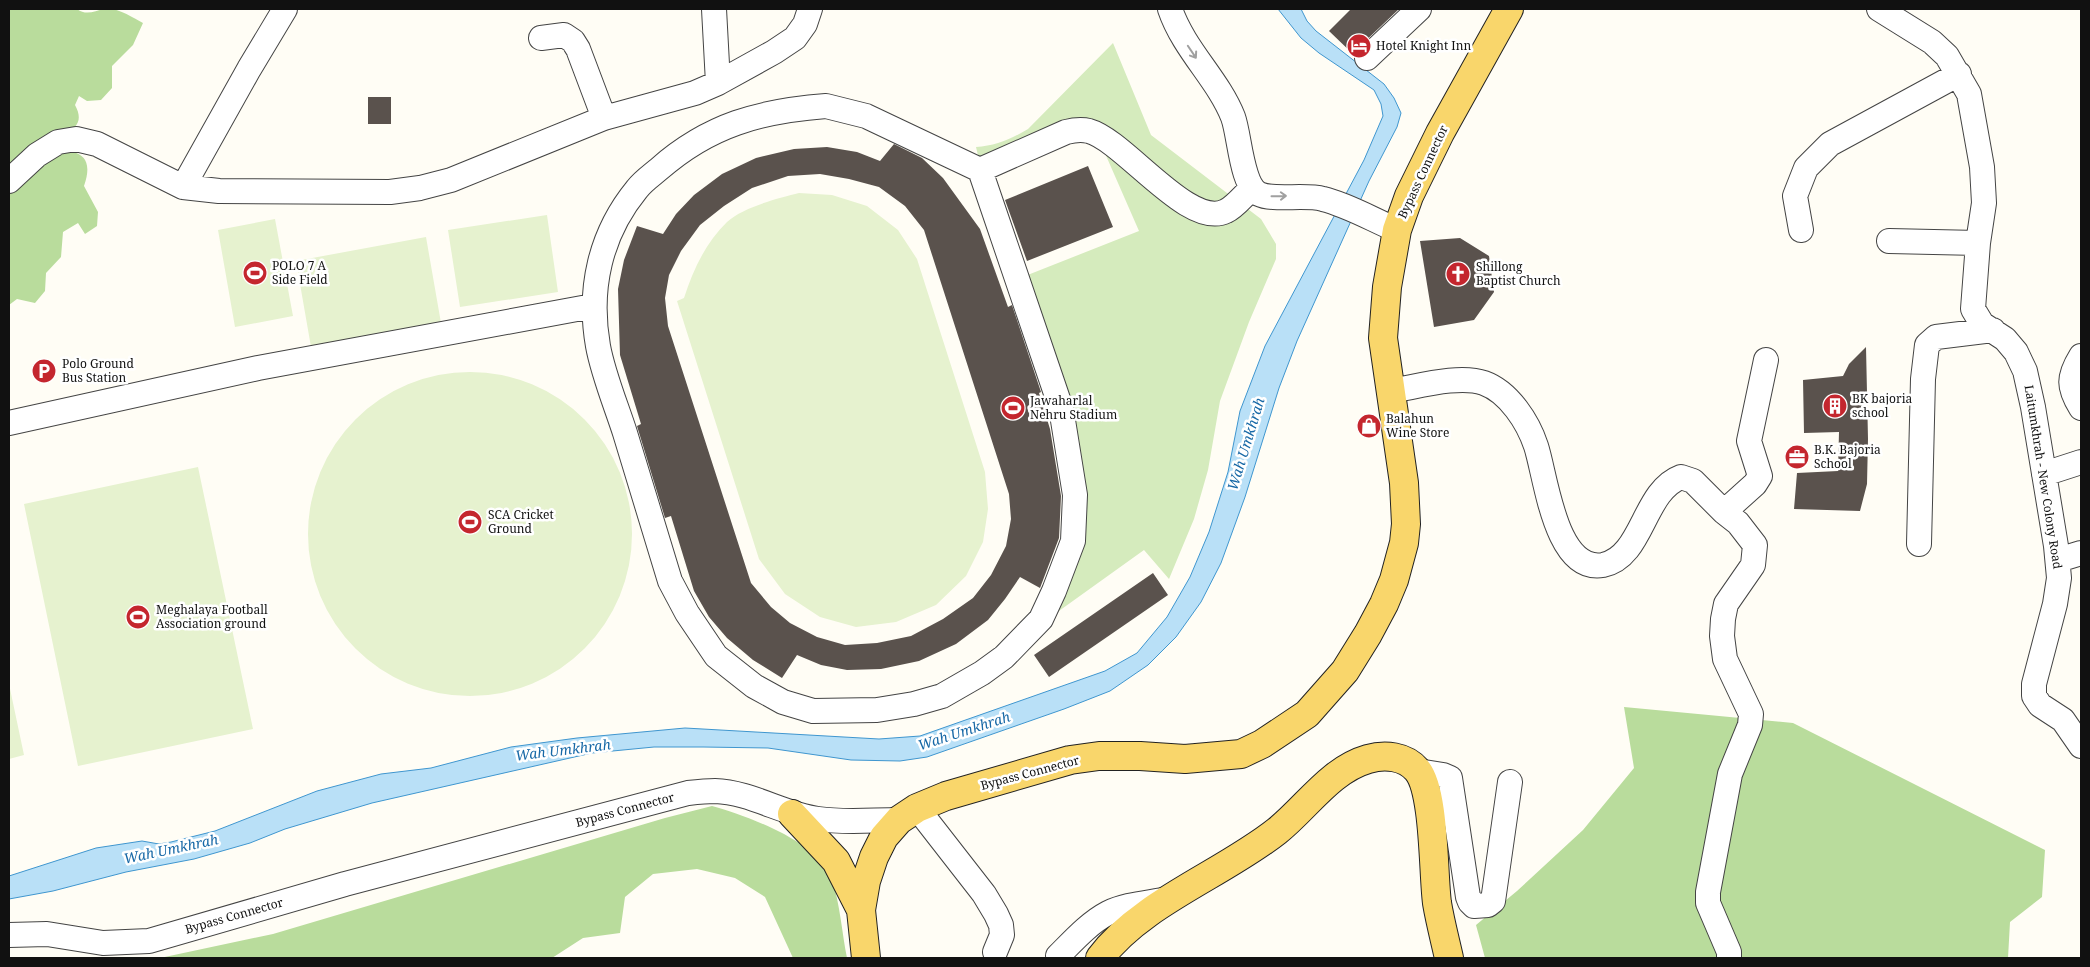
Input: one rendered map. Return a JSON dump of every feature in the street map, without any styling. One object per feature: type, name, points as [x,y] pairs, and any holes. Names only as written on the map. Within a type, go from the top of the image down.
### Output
[{"type":"main road","name":"Bypass Connector","points":[[908,814],[946,796],[1070,760],[1099,756],[1184,759],[1240,754],[1262,744],[1307,714],[1344,671],[1368,634],[1384,604],[1400,562],[1406,524],[1404,490],[1383,338],[1387,287],[1397,230],[1409,196],[1440,133],[1509,9]]},
{"type":"main road","points":[[1100,958],[1132,927],[1170,899],[1230,863],[1277,831],[1331,780],[1351,766],[1369,758],[1383,756],[1396,757],[1408,762],[1418,771],[1424,782],[1428,799],[1437,903],[1449,958]]},
{"type":"main road","points":[[792,814],[836,861],[861,910]]},
{"type":"main road","points":[[866,958],[861,910],[866,881],[874,857],[884,837],[908,814]]},
{"type":"street","points":[[183,187],[285,9]]},
{"type":"street","points":[[714,9],[718,83]]},
{"type":"street","points":[[9,182],[37,155],[58,142],[76,139],[97,144],[183,187],[219,191],[390,192],[420,188],[451,180],[604,118],[695,93],[718,83],[795,38],[805,24],[810,9]]},
{"type":"street","points":[[1170,9],[1190,49],[1232,115],[1238,132],[1242,160],[1252,188],[1260,194],[1270,196],[1308,196],[1334,202],[1397,230]]},
{"type":"street","points":[[1367,58],[1419,9]]},
{"type":"street","name":"Laitumkhrah - New Colony Road","points":[[1879,9],[1932,42],[1947,56],[1969,94],[1982,167],[1984,203],[1978,243],[1973,309],[1982,324],[2005,340],[2016,352],[2025,371],[2033,407],[2058,560],[2059,578],[2055,604],[2034,684],[2034,696],[2040,705],[2063,720],[2081,746]]},
{"type":"street","points":[[541,38],[564,35],[573,41],[578,49],[604,118]]},
{"type":"street","points":[[1801,230],[1795,196],[1806,168],[1830,144],[1958,74]]},
{"type":"street","points":[[826,106],[866,116],[980,170],[1061,408],[1075,495],[1073,541],[1041,619],[1004,657],[982,673],[942,696],[914,704],[876,710],[813,711],[783,702],[754,686],[716,656],[670,582],[598,347],[593,306],[603,247],[618,214],[638,188],[676,154],[720,128],[758,115],[788,109],[826,106]]},
{"type":"street","points":[[980,170],[1066,132],[1077,130],[1090,132],[1104,139],[1198,211],[1212,214],[1226,211],[1252,188]]},
{"type":"street","points":[[1889,241],[1978,243]]},
{"type":"street","points":[[9,423],[258,368],[593,306]]},
{"type":"street","points":[[1919,544],[1923,379],[1927,345],[1936,337],[1992,330]]},
{"type":"street","points":[[2081,356],[2075,365],[2071,378],[2071,387],[2081,408]]},
{"type":"street","points":[[1724,512],[1755,484],[1760,476],[1749,441],[1766,360]]},
{"type":"street","points":[[1390,391],[1470,380],[1484,383],[1503,395],[1520,415],[1536,446],[1559,530],[1572,552],[1588,564],[1602,565],[1621,556],[1639,530],[1662,490],[1673,479],[1681,476],[1693,481],[1724,512],[1738,523],[1755,545],[1753,565],[1726,604],[1723,619],[1722,636],[1725,659],[1751,714],[1750,724],[1730,774],[1708,892],[1708,903],[1730,958]]},
{"type":"street","points":[[2044,474],[2081,462]]},
{"type":"street","points":[[2058,560],[2081,553]]},
{"type":"street","points":[[1418,771],[1444,775],[1450,778],[1468,897],[1474,906],[1488,905],[1493,901],[1510,782]]},
{"type":"street","name":"Bypass Connector","points":[[9,935],[47,934],[103,943],[149,941],[344,884],[688,793],[716,791],[734,794],[792,814],[839,821],[908,814]]},
{"type":"street","points":[[908,814],[984,894],[1001,925],[1002,935],[995,952]]},
{"type":"street","points":[[1058,956],[1108,912],[1128,906],[1170,899]]},
{"type":"green space","points":[[9,9],[77,9],[87,13],[114,9],[143,23],[133,45],[112,66],[112,88],[101,100],[87,101],[79,96],[75,105],[78,114],[76,126],[64,133],[42,137],[42,145],[71,151],[84,158],[87,165],[87,174],[84,186],[98,212],[97,226],[85,234],[78,223],[63,232],[61,257],[46,273],[45,291],[35,303],[17,299],[9,305]]},
{"type":"green space","points":[[1113,43],[1151,135],[1261,219],[1276,244],[1276,259],[1249,322],[1220,401],[1208,470],[1194,519],[1169,579],[1144,550],[1031,631],[1083,519],[1020,278],[1139,231],[1090,119],[980,164],[976,147],[1003,141],[1028,129]]},
{"type":"green space","points":[[799,193],[832,195],[867,206],[898,230],[917,259],[985,472],[988,509],[983,542],[966,576],[936,605],[896,622],[856,627],[820,617],[785,594],[759,559],[677,301],[684,298],[701,257],[713,238],[727,222],[742,212],[772,200]]},
{"type":"green space","points":[[547,215],[558,292],[460,307],[448,230]]},
{"type":"green space","name":"POLO 7 A Side Field","points":[[275,219],[293,316],[235,327],[218,230]]},
{"type":"green space","points":[[426,237],[441,323],[311,347],[296,261]]},
{"type":"green space","name":"SCA Cricket Ground","points":[[470,372],[502,375],[532,384],[560,399],[595,431],[605,444],[620,472],[629,502],[632,534],[629,566],[620,596],[605,624],[573,659],[560,669],[532,684],[502,693],[470,696],[438,693],[408,684],[380,669],[345,637],[335,624],[320,596],[311,566],[308,534],[311,502],[320,472],[335,444],[367,409],[380,399],[408,384],[438,375]]},
{"type":"green space","name":"Meghalaya Football Association ground","points":[[198,467],[253,729],[78,766],[24,504]]},
{"type":"green space","points":[[9,684],[24,755],[9,759]]},
{"type":"green space","points":[[1624,707],[1793,723],[2045,850],[2042,897],[2010,922],[2008,958],[1485,958],[1476,925],[1517,891],[1583,830],[1634,768]]},
{"type":"green space","points":[[712,806],[744,816],[780,832],[812,853],[824,865],[835,889],[847,958],[793,958],[765,897],[735,878],[697,869],[653,874],[625,897],[620,933],[583,938],[552,958],[160,958],[273,934],[665,818]]},
{"type":"water","name":"Wah Umkhrah","points":[[1278,9],[1301,9],[1307,21],[1316,31],[1384,84],[1394,98],[1401,113],[1397,127],[1369,181],[1297,341],[1279,388],[1245,497],[1221,563],[1201,602],[1176,637],[1148,665],[1110,691],[927,757],[900,761],[851,760],[768,748],[703,747],[654,747],[592,753],[372,803],[285,829],[250,843],[194,859],[126,872],[53,891],[9,899],[9,876],[96,848],[142,841],[159,844],[215,831],[317,791],[381,774],[431,768],[511,747],[577,738],[685,728],[879,739],[920,736],[1105,671],[1137,653],[1167,617],[1190,577],[1209,532],[1228,472],[1240,411],[1265,346],[1364,160],[1383,116],[1381,104],[1374,90],[1319,53],[1301,38]]},
{"type":"building","name":"Hotel Knight Inn","points":[[1351,9],[1399,9],[1358,48],[1354,55],[1329,31]]},
{"type":"building","points":[[368,97],[391,97],[391,124],[368,124]]},
{"type":"building","name":"Jawaharlal Nehru Stadium","points":[[894,144],[922,158],[943,178],[980,229],[1008,307],[1012,305],[1041,392],[1039,393],[1050,429],[1061,496],[1059,538],[1040,588],[1020,577],[988,620],[956,644],[919,661],[881,669],[847,670],[821,665],[797,655],[782,678],[753,660],[727,638],[709,617],[694,591],[671,516],[665,518],[637,426],[641,424],[620,355],[618,289],[624,260],[637,226],[663,234],[676,214],[694,195],[722,174],[756,158],[794,149],[827,147],[857,152],[880,161]],"holes":[[[820,174],[879,187],[905,206],[924,230],[1009,494],[1011,519],[1006,546],[991,575],[973,598],[943,619],[911,636],[877,643],[845,645],[817,637],[790,623],[771,607],[751,583],[668,326],[665,298],[669,275],[681,251],[700,225],[724,206],[752,188],[788,176]]]},
{"type":"building","points":[[1088,166],[1113,227],[1027,261],[1005,200]]},
{"type":"building","name":"Shillong Baptist Church","points":[[1460,238],[1489,256],[1494,292],[1474,320],[1434,327],[1420,241]]},
{"type":"building","name":"BK bajoria school","points":[[1866,347],[1867,484],[1860,511],[1794,509],[1797,473],[1838,471],[1839,432],[1804,433],[1803,380],[1843,376],[1849,364]]},
{"type":"building","points":[[1153,573],[1168,595],[1049,677],[1034,655]]},
{"type":"place","name":"Hotel Knight Inn","points":[[1359,46]]},
{"type":"place","name":"POLO 7 A Side Field","points":[[255,273]]},
{"type":"place","name":"Shillong Baptist Church","points":[[1458,274]]},
{"type":"place","name":"Polo Ground Bus Station","points":[[44,371]]},
{"type":"place","name":"BK bajoria school","points":[[1835,406]]},
{"type":"place","name":"Jawaharlal Nehru Stadium","points":[[1013,408]]},
{"type":"place","name":"Balahun Wine Store","points":[[1369,426]]},
{"type":"place","name":"B.K. Bajoria School","points":[[1797,457]]},
{"type":"place","name":"SCA Cricket Ground","points":[[470,522]]},
{"type":"place","name":"Meghalaya Football Association ground","points":[[138,617]]}]
